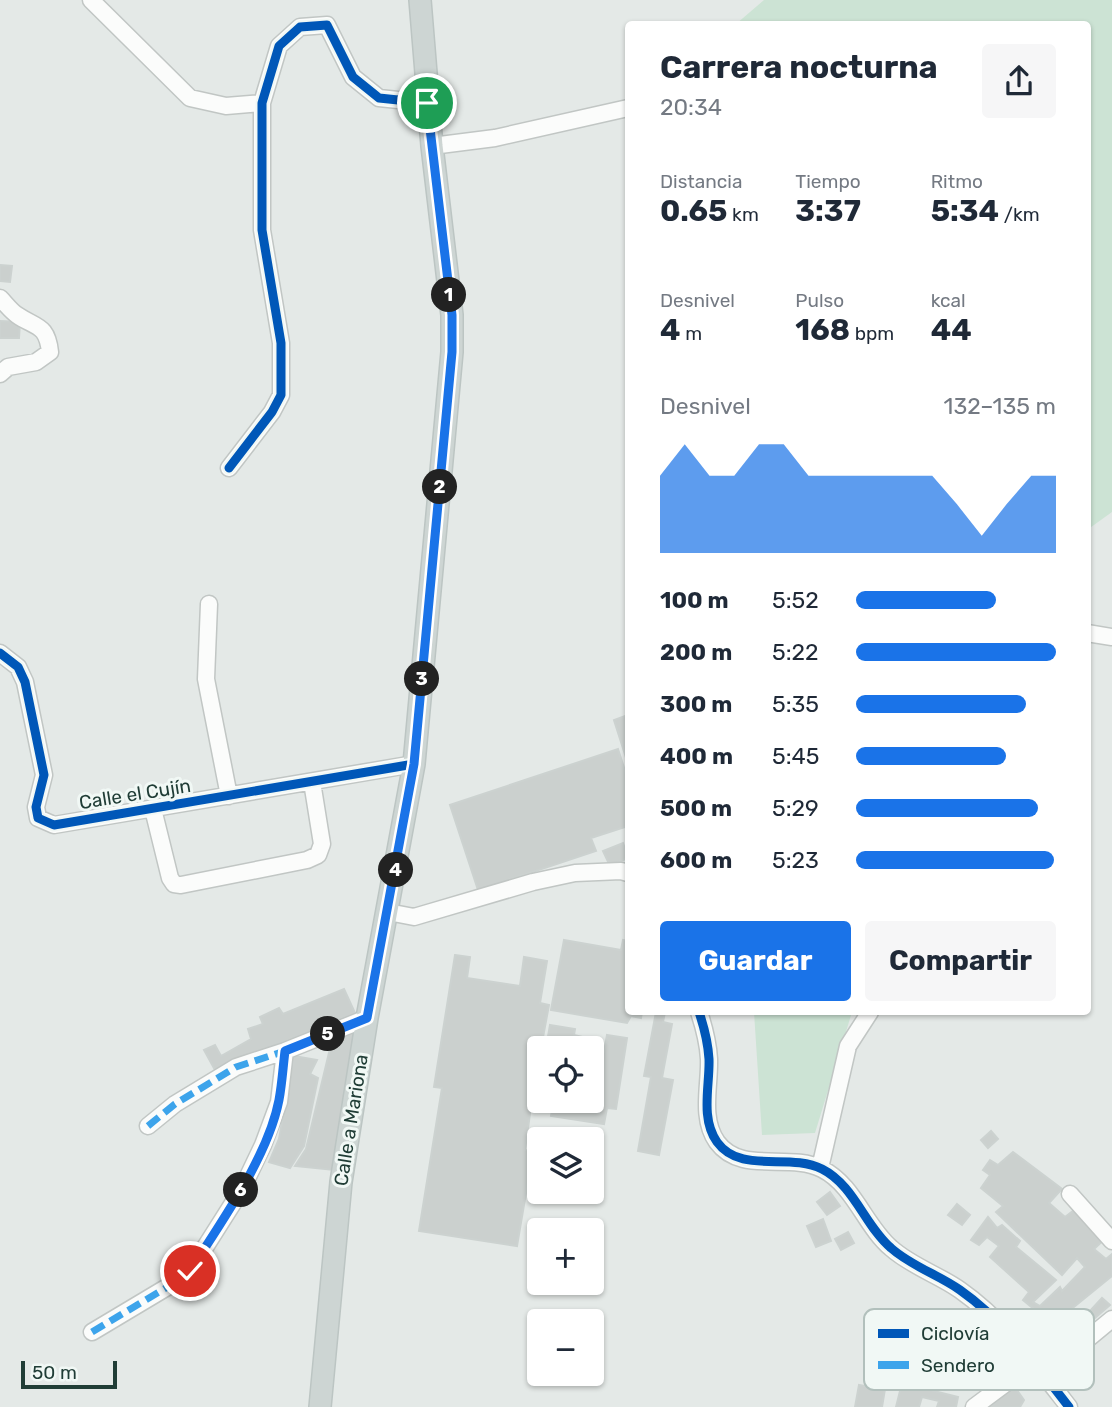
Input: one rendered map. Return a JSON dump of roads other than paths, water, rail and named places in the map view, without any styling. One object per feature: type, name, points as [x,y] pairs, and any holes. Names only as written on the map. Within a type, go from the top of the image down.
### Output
[{"type":"main road","name":"Calle a Mariona","points":[[320,1407],[341,1182],[367,1018],[414,764],[452,352],[452,315],[427,103],[420,0]]},
{"type":"street","points":[[91,0],[190,98],[226,106],[262,103]]},
{"type":"street","points":[[229,468],[281,396],[281,343],[261,230],[262,103],[279,46],[300,27],[327,24],[353,77],[379,98],[427,103]]},
{"type":"street","points":[[432,146],[495,138],[625,109]]},
{"type":"street","points":[[0,298],[16,315],[38,324],[49,338],[50,352],[36,362],[8,367],[0,374]]},
{"type":"street","points":[[209,604],[206,679],[229,796]]},
{"type":"street","points":[[1091,634],[1112,637]]},
{"type":"street","name":"Calle el Cujín","points":[[0,653],[18,667],[25,682],[44,775],[36,807],[38,818],[44,823],[54,825],[414,764]]},
{"type":"street","points":[[153,809],[170,878],[174,884],[181,885],[307,860],[318,855],[322,844],[312,782]]},
{"type":"street","points":[[388,912],[424,916],[533,882],[575,873],[625,872]]},
{"type":"street","points":[[700,1015],[709,1060],[706,1084],[708,1114],[715,1140],[729,1156],[749,1160],[793,1161],[820,1168],[837,1179],[877,1234],[893,1250],[961,1290],[982,1309]]},
{"type":"street","points":[[820,1168],[848,1046],[868,1015]]},
{"type":"street","points":[[148,1126],[175,1104],[236,1067],[285,1051],[367,1018]]},
{"type":"street","points":[[92,1332],[190,1271],[242,1189],[263,1145],[279,1102],[285,1051]]},
{"type":"street","points":[[1070,1194],[1112,1241]]},
{"type":"street","points":[[1094,1331],[1112,1319]]},
{"type":"street","points":[[974,1407],[1003,1390]]},
{"type":"street","points":[[1055,1390],[1069,1407]]}]
